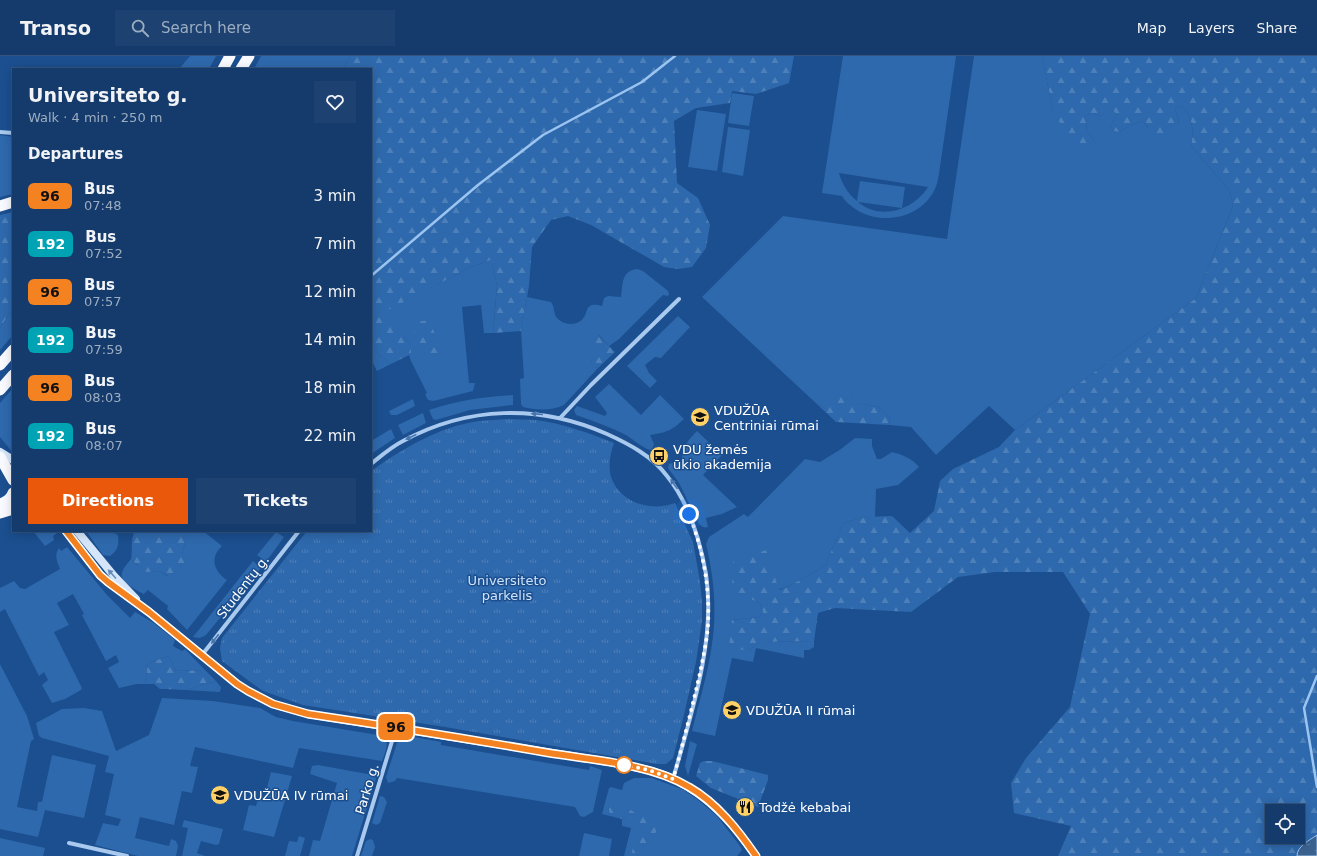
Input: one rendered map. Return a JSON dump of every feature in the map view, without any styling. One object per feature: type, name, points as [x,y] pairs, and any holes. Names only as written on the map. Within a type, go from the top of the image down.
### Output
[{"type":"highway","points":[[242,68],[249,56]]},
{"type":"highway","points":[[0,365],[12,351]]},
{"type":"highway","points":[[0,390],[12,376]]},
{"type":"highway","points":[[0,454],[12,478]]},
{"type":"highway","points":[[0,504],[6,502],[12,496]]},
{"type":"highway","points":[[0,513],[12,509]]},
{"type":"main road","points":[[0,454],[12,460]]},
{"type":"main road","points":[[0,454],[12,468]]},
{"type":"main road","points":[[67,532],[100,575],[116,589],[149,612],[248,691],[273,704],[308,714],[396,727],[649,770],[689,787],[717,808],[730,822],[756,856]]},
{"type":"main road","points":[[78,532],[114,576],[149,612]]},
{"type":"street","points":[[0,132],[12,133]]},
{"type":"street","points":[[561,418],[591,384],[679,299]]},
{"type":"street","points":[[372,463],[401,442],[432,427],[453,420],[504,413],[540,414],[589,426],[615,438],[640,451],[667,476],[678,490],[698,536],[706,573],[708,600],[708,626],[698,684],[673,779]]},
{"type":"street","name":"Studentų g.","points":[[202,655],[299,532]]},
{"type":"street","name":"Parko g.","points":[[357,856],[396,727]]},
{"type":"street","points":[[69,843],[127,856]]},
{"type":"green space","points":[[190,56],[216,56],[210,68],[180,68]]},
{"type":"green space","points":[[261,56],[350,56],[344,68],[255,68]]},
{"type":"green space","points":[[350,56],[794,56],[789,83],[756,94],[732,91],[730,103],[696,108],[674,121],[677,183],[698,198],[710,225],[706,248],[692,267],[678,269],[664,267],[591,225],[568,216],[551,220],[532,247],[529,286],[521,331],[493,333],[497,286],[491,260],[471,267],[386,311],[411,346],[411,361],[409,355],[391,364],[377,353],[372,338],[372,68],[344,68]]},
{"type":"green space","points":[[843,56],[956,56],[939,174],[936,187],[928,200],[919,208],[908,214],[884,218],[860,212],[849,204],[842,196],[822,193]],"holes":[[[839,173],[928,187],[922,195],[906,207],[896,210],[886,212],[876,211],[867,208],[858,202],[902,208],[905,187],[860,181],[857,201],[846,188]]]},
{"type":"green space","points":[[974,56],[1042,56],[1053,111],[1095,143],[1087,130],[1085,116],[1091,113],[1100,116],[1113,109],[1117,115],[1110,126],[1113,131],[1119,132],[1129,126],[1143,121],[1149,129],[1179,123],[1175,108],[1178,106],[1183,107],[1189,116],[1192,125],[1191,146],[1230,191],[1233,206],[1196,298],[1015,430],[989,406],[936,455],[911,427],[890,425],[889,417],[878,407],[855,403],[851,396],[834,398],[819,406],[702,297],[783,216],[947,239]]},
{"type":"green space","points":[[1042,56],[1317,56],[1317,835],[1305,843],[1305,804],[1265,804],[1265,844],[1304,844],[1299,849],[1297,856],[1058,856],[1071,826],[1014,813],[1011,783],[1026,758],[1070,707],[1090,614],[1063,572],[995,572],[958,577],[911,612],[835,608],[818,613],[814,641],[760,642],[748,651],[729,647],[732,620],[759,617],[763,612],[760,603],[750,599],[735,599],[732,592],[733,562],[766,550],[779,590],[825,566],[843,523],[865,517],[892,516],[910,533],[934,511],[940,481],[953,469],[999,447],[1015,430],[1196,298],[1233,206],[1230,191],[1191,146],[1192,125],[1189,116],[1183,107],[1178,106],[1175,108],[1179,123],[1177,134],[1171,136],[1154,135],[1143,121],[1129,126],[1119,132],[1113,131],[1110,126],[1117,115],[1113,110],[1100,116],[1091,113],[1085,116],[1087,130],[1095,143],[1091,147],[1086,147],[1079,142],[1062,126],[1053,111]]},
{"type":"green space","points":[[732,93],[754,96],[749,126],[728,123]]},
{"type":"green space","points":[[697,110],[726,114],[717,171],[688,167]]},
{"type":"green space","points":[[728,127],[750,130],[743,176],[722,172]]},
{"type":"green space","points":[[0,135],[12,137],[12,194],[0,197]]},
{"type":"green space","points":[[12,212],[12,310],[0,327],[0,215]]},
{"type":"green space","points":[[491,260],[497,286],[493,333],[484,333],[481,305],[462,307],[469,383],[475,383],[473,391],[433,401],[428,400],[425,394],[427,393],[411,361],[411,346],[385,311],[471,267]]},
{"type":"green space","points":[[637,269],[643,271],[668,291],[668,296],[663,295],[619,339],[609,346],[599,335],[591,363],[598,368],[564,405],[544,409],[523,407],[521,404],[520,379],[524,378],[521,331],[527,297],[551,302],[555,314],[560,321],[567,324],[579,322],[582,320],[590,306],[602,306],[604,298],[608,296],[621,297],[625,275],[632,270]]},
{"type":"green space","points":[[12,310],[12,336],[0,350],[0,327]]},
{"type":"green space","points":[[678,316],[690,327],[661,358],[655,357],[645,365],[649,373],[657,381],[650,388],[627,366]]},
{"type":"green space","points":[[429,320],[443,352],[436,362],[427,363],[411,323]]},
{"type":"green space","points":[[598,335],[615,352],[598,368],[591,364],[594,339]]},
{"type":"green space","points":[[372,338],[377,353],[391,364],[377,371],[372,361]]},
{"type":"green space","points":[[609,384],[641,415],[660,395],[684,419],[669,430],[650,435],[654,444],[650,450],[620,432],[576,415],[574,410],[577,406],[605,416],[607,413],[595,397]]},
{"type":"green space","points":[[12,389],[12,452],[0,437],[0,403]]},
{"type":"green space","points":[[513,395],[513,405],[470,410],[436,420],[433,419],[429,410],[471,400]]},
{"type":"green space","points":[[839,396],[851,396],[856,403],[878,407],[889,417],[890,425],[836,422],[819,406],[828,399]]},
{"type":"green space","points":[[413,399],[415,406],[397,415],[391,415],[389,411]]},
{"type":"green space","points":[[423,413],[426,423],[403,435],[398,425]]},
{"type":"green space","name":"Universiteto parkelis","points":[[507,419],[545,421],[585,432],[614,443],[610,464],[611,477],[615,486],[621,493],[637,503],[647,506],[666,506],[675,503],[693,542],[700,581],[702,621],[696,662],[683,719],[673,758],[666,764],[657,764],[445,727],[303,705],[263,691],[222,661],[220,648],[222,638],[306,532],[372,532],[372,470],[396,454],[436,433],[449,428],[479,421]]},
{"type":"green space","points":[[391,429],[395,438],[372,453],[372,440]]},
{"type":"green space","points":[[697,431],[722,455],[703,475],[737,507],[722,514],[706,518],[708,527],[703,527],[699,524],[679,483],[668,468],[669,464],[672,463],[681,464],[685,446]]},
{"type":"green space","points":[[855,438],[872,439],[872,446],[877,459],[881,459],[892,452],[907,457],[919,467],[898,485],[876,489],[875,517],[865,517],[843,523],[825,566],[789,586],[750,599],[760,603],[763,612],[759,617],[732,620],[748,651],[760,642],[814,641],[814,647],[809,650],[804,650],[804,658],[756,648],[753,662],[732,658],[715,736],[692,731],[708,666],[714,632],[714,594],[706,544],[709,537],[744,514],[748,517],[805,459],[820,462]]},
{"type":"green space","points":[[34,532],[56,532],[53,536],[54,540],[45,546]]},
{"type":"green space","points":[[87,532],[112,532],[118,535],[118,544],[115,552],[110,556],[103,555]]},
{"type":"green space","points":[[134,532],[187,532],[182,555],[188,565],[172,578],[159,571],[146,572],[131,559]]},
{"type":"green space","points":[[187,532],[204,532],[222,546],[216,553],[214,562],[221,575],[227,580],[187,630],[167,609],[168,606],[148,590],[144,594],[126,583],[123,580],[122,573],[123,569],[131,559],[144,570],[159,571],[167,576],[182,555]]},
{"type":"green space","points":[[276,532],[284,537],[266,562],[257,555]]},
{"type":"green space","points":[[67,547],[107,595],[130,618],[135,612],[154,623],[175,640],[173,646],[182,651],[185,649],[205,670],[176,671],[169,656],[148,663],[145,684],[137,684],[119,688],[108,668],[119,662],[116,655],[106,661],[82,615],[84,614],[73,594],[57,603],[69,625],[54,632],[82,688],[65,699],[52,703],[42,685],[48,680],[44,672],[39,676],[5,609],[0,612],[0,588],[14,581],[20,588],[25,589],[60,569],[56,558],[57,554],[59,548],[61,551]]},
{"type":"green space","points":[[253,561],[261,568],[206,635],[200,638],[193,637]]},
{"type":"green space","points":[[169,656],[176,671],[205,670],[216,681],[185,690],[160,689],[154,684],[145,684],[148,663]]},
{"type":"green space","points":[[0,664],[27,716],[34,739],[31,741],[17,807],[37,811],[38,802],[42,802],[52,755],[96,765],[84,818],[45,810],[38,837],[0,829]]},
{"type":"green space","points":[[216,681],[221,687],[220,692],[185,690]]},
{"type":"green space","points":[[162,698],[213,701],[260,708],[276,717],[293,721],[384,736],[387,742],[386,748],[382,761],[299,748],[293,768],[195,747],[190,766],[198,767],[192,793],[182,791],[174,825],[140,817],[135,838],[169,846],[171,839],[176,841],[178,846],[176,856],[138,856],[95,845],[103,823],[118,826],[121,819],[105,815],[114,774],[105,772],[109,756],[42,738],[39,736],[36,723],[62,709],[84,708],[102,711],[116,751],[149,735]]},
{"type":"green space","points":[[403,735],[441,742],[441,745],[589,770],[590,766],[602,770],[593,812],[584,817],[580,816],[575,807],[397,778],[395,781],[388,783],[386,777],[399,737]]},
{"type":"green space","points":[[690,741],[697,744],[688,776],[685,766]]},
{"type":"green space","points":[[704,761],[712,761],[768,775],[768,780],[758,807],[711,788],[696,776],[700,763]]},
{"type":"green space","points":[[318,765],[373,775],[376,778],[352,856],[309,856],[313,840],[320,841],[337,783],[310,774],[312,766]]},
{"type":"green space","points":[[271,772],[292,776],[274,837],[243,830],[249,805],[256,806],[258,799],[264,800]]},
{"type":"green space","points":[[634,778],[652,778],[684,790],[717,816],[742,850],[737,856],[624,856],[631,828],[622,826],[622,819],[626,816],[608,806],[610,816],[602,814],[609,788],[611,787],[622,790],[624,783]]},
{"type":"green space","points":[[380,796],[384,797],[387,802],[380,823],[376,825],[372,823]]},
{"type":"green space","points":[[612,800],[634,812],[635,816],[626,816],[622,819],[610,816],[608,801]]},
{"type":"green space","points":[[646,813],[654,815],[658,825],[648,856],[631,856],[641,816]]},
{"type":"green space","points":[[184,820],[223,829],[219,844],[216,845],[201,841],[197,853],[205,856],[182,856],[188,828],[182,827]]},
{"type":"green space","points":[[584,833],[612,839],[609,856],[579,856]]},
{"type":"green space","points":[[299,836],[305,838],[300,856],[285,856],[289,841],[297,842]]},
{"type":"green space","points":[[0,838],[45,848],[43,856],[0,856]]},
{"type":"green space","points":[[370,839],[373,840],[375,847],[372,856],[361,856],[366,841]]},
{"type":"water","points":[[1317,835],[1317,856],[1297,856],[1301,846]]},
{"type":"waterway","points":[[372,275],[478,185],[543,135],[642,82],[675,56]]},
{"type":"waterway","points":[[1317,676],[1304,708],[1317,787]]},
{"type":"bus line","name":"96","points":[[67,532],[100,575],[116,589],[149,612],[237,684],[260,698],[273,704],[308,714],[389,726],[649,770],[689,787],[717,808],[730,822],[756,856]]},
{"type":"place","name":"VDUŽŪA Centriniai rūmai","points":[[700,417]]},
{"type":"place","name":"VDU žemės ūkio akademija","points":[[659,456]]},
{"type":"place","name":"VDUŽŪA II rūmai","points":[[732,710]]},
{"type":"place","name":"VDUŽŪA IV rūmai","points":[[220,795]]},
{"type":"place","name":"Todžė kebabai","points":[[745,807]]},
{"type":"route","points":[[624,765],[649,770],[673,779],[686,733],[698,684],[708,626],[706,573],[698,536],[689,514]]}]
